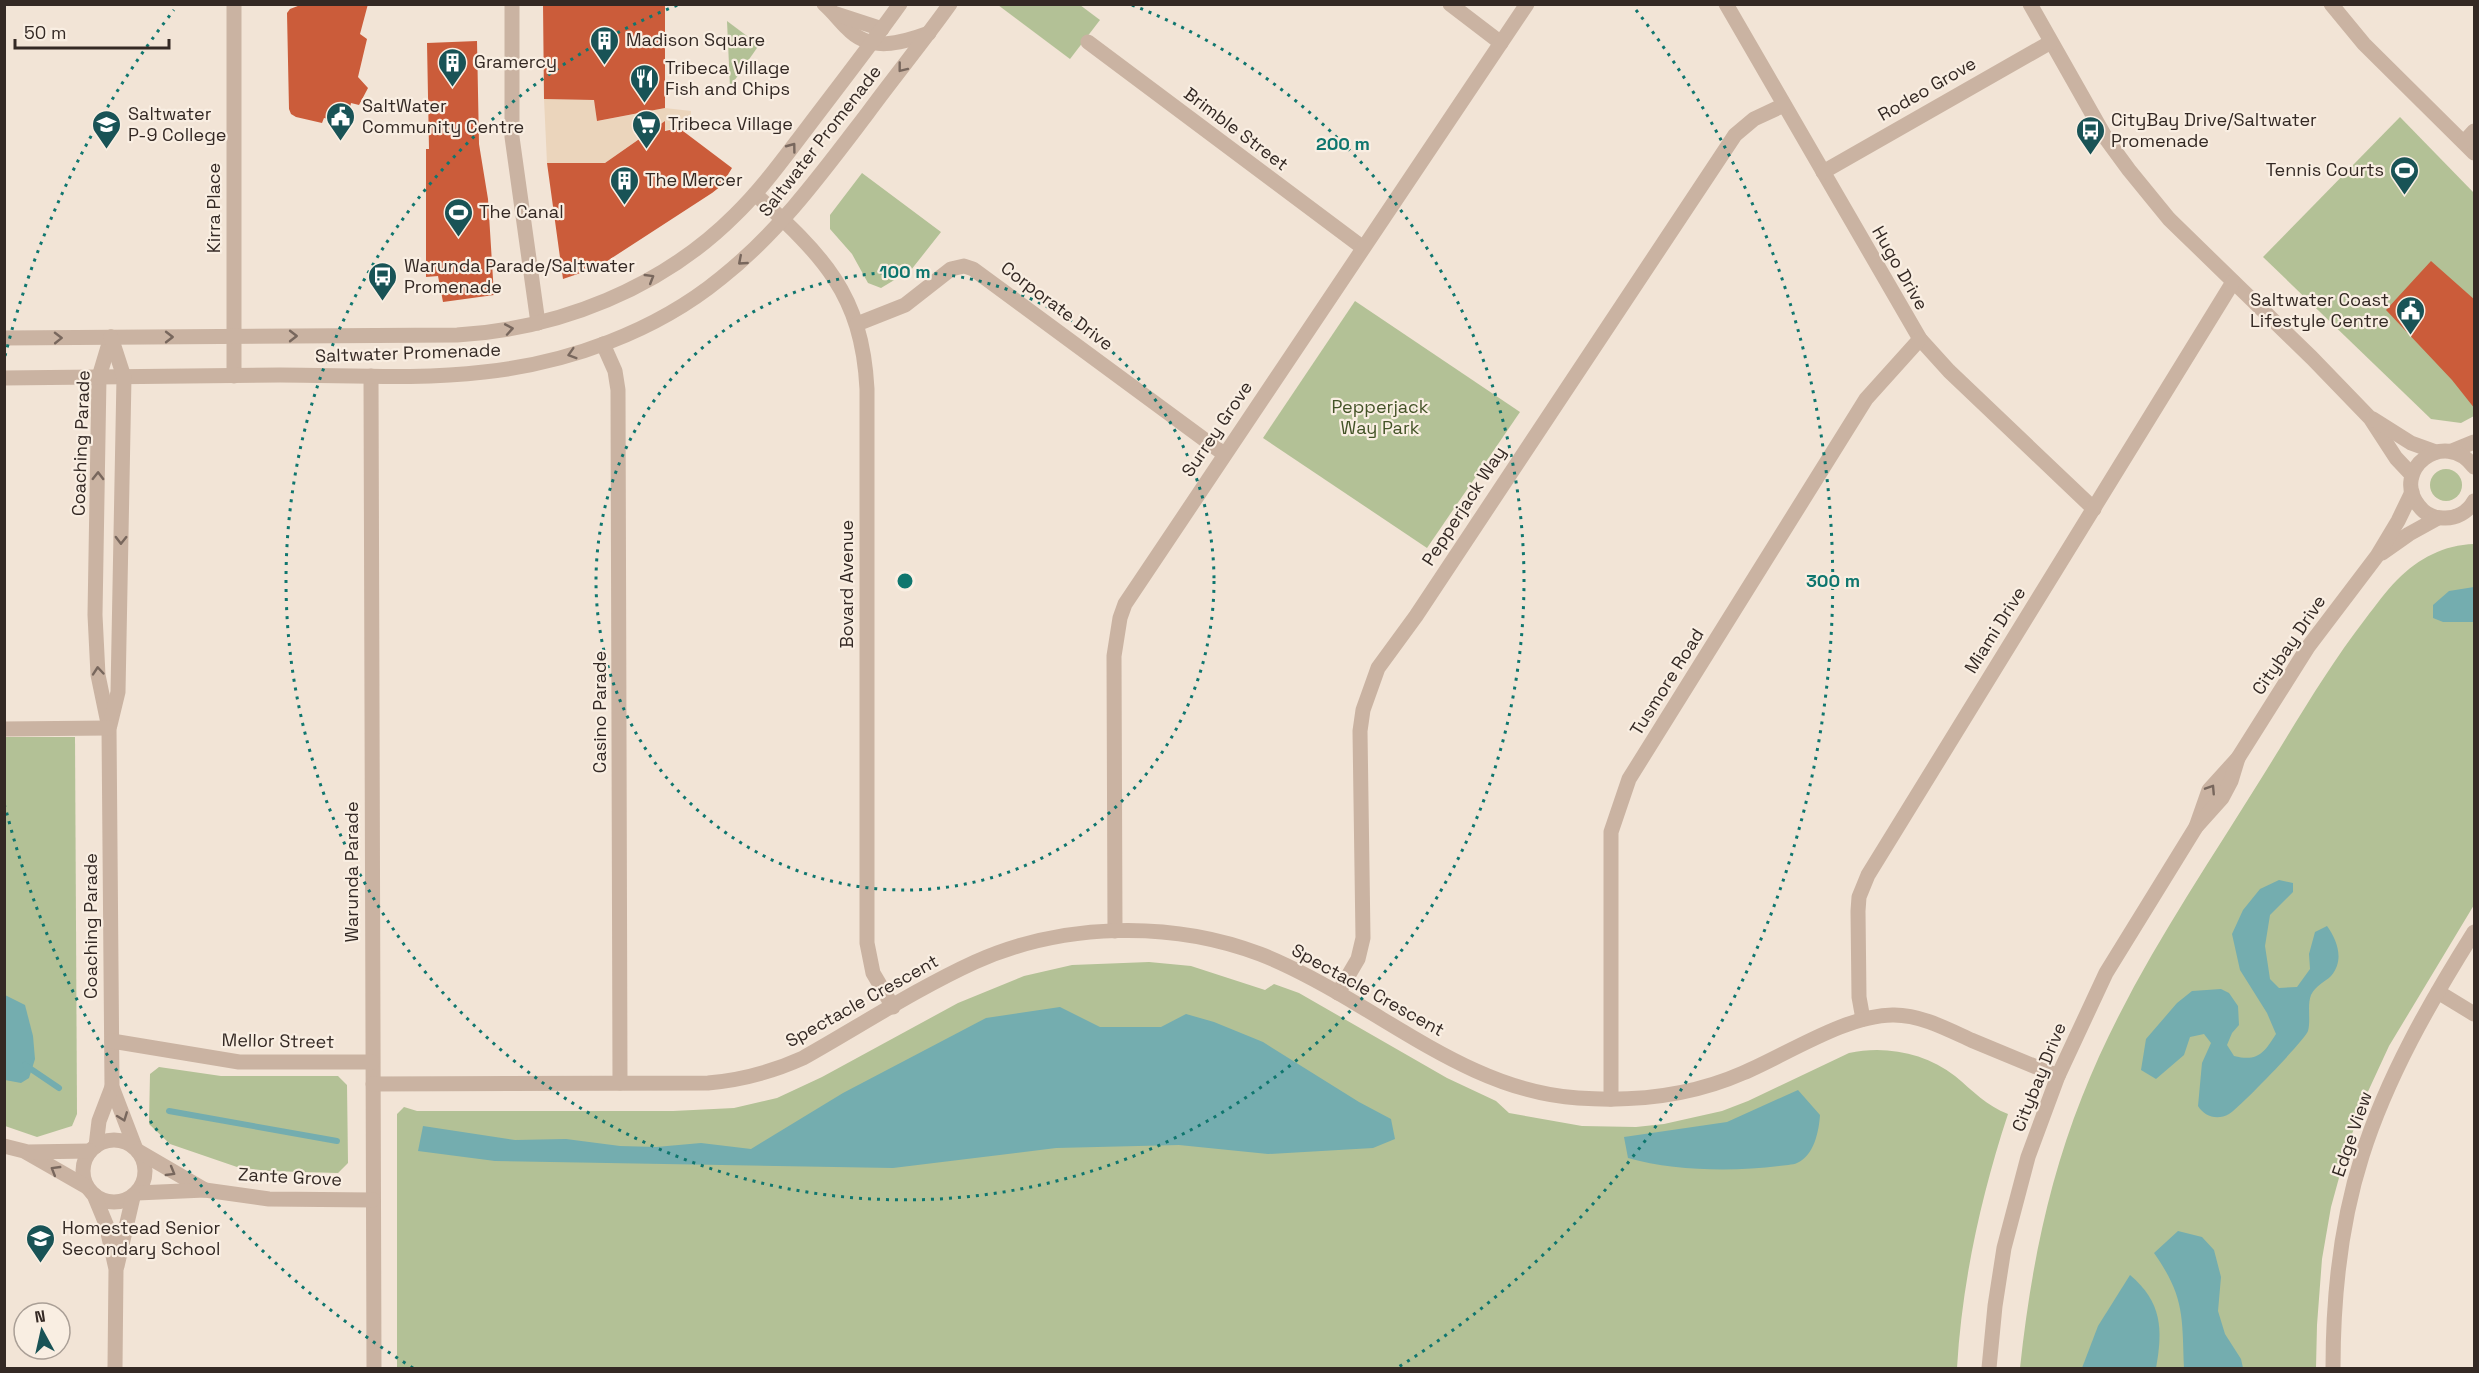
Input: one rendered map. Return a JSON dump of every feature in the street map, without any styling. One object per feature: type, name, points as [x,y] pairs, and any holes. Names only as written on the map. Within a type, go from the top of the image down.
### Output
[{"type":"street","name":"Kirra Place","points":[[234,4],[234,376]]},
{"type":"street","points":[[512,4],[512,136],[538,323]]},
{"type":"street","name":"Saltwater Promenade","points":[[4,338],[458,335],[484,333],[538,323],[605,301],[660,272],[716,233],[755,194],[900,4]]},
{"type":"street","name":"Saltwater Promenade","points":[[4,378],[370,376],[480,373],[552,360],[603,344],[656,320],[688,302],[747,256],[784,220],[930,33],[950,4]]},
{"type":"street","points":[[1450,4],[1502,43]]},
{"type":"street","name":"Surrey Grove","points":[[1115,930],[1114,656],[1119,618],[1131,592],[1527,4]]},
{"type":"street","name":"Hugo Drive","points":[[1726,4],[1920,339],[1957,380],[2094,509]]},
{"type":"street","points":[[2030,4],[2107,140],[2129,170],[2169,219],[2312,358],[2370,418],[2396,458],[2412,475]]},
{"type":"street","points":[[2331,4],[2364,44],[2471,142]]},
{"type":"street","points":[[830,9],[882,29]]},
{"type":"street","points":[[830,9],[857,37],[871,42],[899,44],[930,33]]},
{"type":"street","name":"Brimble Street","points":[[1088,42],[1362,248]]},
{"type":"street","name":"Rodeo Grove","points":[[1823,172],[2051,42]]},
{"type":"street","name":"Pepperjack Way","points":[[1338,993],[1358,959],[1363,938],[1360,731],[1363,710],[1378,668],[1416,616],[1735,135],[1754,118],[1784,105]]},
{"type":"street","name":"Bovard Avenue","points":[[755,194],[784,220],[831,272],[842,289],[857,324],[863,349],[867,389],[867,943],[873,973],[894,1007]]},
{"type":"street","name":"Corporate Drive","points":[[857,324],[905,305],[951,269],[964,266],[973,269],[1224,454]]},
{"type":"street","name":"Miami Drive","points":[[1863,1019],[1859,997],[1858,967],[1858,911],[1862,886],[2234,282]]},
{"type":"street","name":"Coaching Parade","points":[[111,337],[99,377],[95,615],[98,675],[109,728],[112,1087],[136,1149]]},
{"type":"street","name":"Coaching Parade","points":[[109,728],[118,692],[124,377],[111,337]]},
{"type":"street","name":"Tusmore Road","points":[[1611,1099],[1611,832],[1629,779],[1866,399],[1920,339]]},
{"type":"street","name":"Casino Parade","points":[[603,344],[615,371],[618,390],[620,1083]]},
{"type":"street","name":"Warunda Parade","points":[[370,376],[374,1368]]},
{"type":"street","points":[[2370,418],[2411,443],[2469,460],[2475,467]]},
{"type":"street","points":[[2475,441],[2426,456],[2412,475],[2412,492],[2421,509],[2438,518],[2456,517],[2475,520]]},
{"type":"street","name":"Citybay Drive","points":[[1989,1368],[2004,1248],[2028,1157],[2058,1076],[2106,973],[2196,826],[2222,798],[2232,781],[2238,758],[2308,647],[2377,556],[2412,492]]},
{"type":"street","points":[[2456,517],[2465,513],[2475,501]]},
{"type":"street","name":"Citybay Drive","points":[[2377,556],[2438,518]]},
{"type":"street","points":[[4,729],[109,728]]},
{"type":"street","name":"Spectacle Crescent","points":[[373,1084],[708,1083],[762,1074],[803,1058],[951,974],[998,953],[1048,940],[1115,930],[1167,933],[1225,944],[1282,963],[1483,1075],[1556,1096],[1611,1099],[1648,1098],[1695,1090],[1717,1083],[1863,1019],[1897,1015],[1926,1021],[2058,1076]]},
{"type":"street","name":"Edge View","points":[[2334,1368],[2337,1275],[2354,1183],[2381,1105],[2400,1064],[2438,992],[2475,932]]},
{"type":"street","points":[[2438,992],[2475,1014]]},
{"type":"street","name":"Mellor Street","points":[[111,1041],[239,1062],[372,1062]]},
{"type":"street","name":"Coaching Parade","points":[[93,1149],[99,1121],[112,1087]]},
{"type":"street","points":[[116,1269],[135,1195],[142,1185],[146,1168],[136,1149],[120,1140],[103,1142],[93,1149],[83,1169],[106,1224],[116,1269],[116,1368]]},
{"type":"street","points":[[4,1146],[24,1152],[103,1200],[113,1202],[135,1195]]},
{"type":"street","points":[[24,1152],[93,1149]]},
{"type":"street","name":"Zante Grove","points":[[136,1149],[205,1190]]},
{"type":"street","name":"Zante Grove","points":[[135,1195],[205,1190],[277,1199],[373,1200]]},
{"type":"green space","points":[[998,5],[1080,5],[1100,20],[1070,59]]},
{"type":"green space","points":[[727,21],[759,45],[730,87]]},
{"type":"green space","name":"Saltwater Coast Lifestyle Centre","points":[[2400,117],[2474,193],[2474,416],[2461,423],[2431,419],[2263,257]]},
{"type":"green space","points":[[862,173],[941,232],[911,270],[881,288],[868,283],[852,254],[830,229],[830,215]]},
{"type":"green space","name":"Pepperjack Way Park","points":[[1355,301],[1520,412],[1427,548],[1263,438]]},
{"type":"green space","points":[[2446,469],[2457,474],[2462,485],[2457,496],[2446,501],[2435,496],[2430,485],[2435,474]]},
{"type":"green space","points":[[2474,544],[2474,905],[2389,1046],[2365,1098],[2348,1145],[2331,1207],[2322,1259],[2316,1368],[2020,1368],[2035,1265],[2059,1163],[2100,1054],[2142,972],[2313,694],[2377,603],[2397,580],[2423,559],[2452,547]]},
{"type":"green space","points":[[5,737],[75,737],[77,1114],[72,1126],[37,1137],[5,1126]]},
{"type":"green space","points":[[1149,962],[1191,966],[1265,990],[1274,984],[1299,993],[1447,1078],[1496,1101],[1509,1113],[1582,1126],[1636,1127],[1664,1124],[1722,1111],[1849,1053],[1877,1050],[1905,1053],[1944,1068],[1987,1102],[2008,1114],[1989,1176],[1974,1240],[1963,1304],[1957,1368],[397,1368],[397,1114],[404,1107],[417,1111],[673,1111],[734,1108],[777,1098],[822,1077],[958,1003],[1024,976],[1072,965]]},
{"type":"green space","points":[[159,1067],[221,1076],[338,1076],[347,1085],[348,1163],[338,1173],[269,1171],[237,1167],[170,1144],[149,1124],[150,1074]]},
{"type":"shaded area","points":[[544,99],[594,100],[598,121],[665,108],[691,111],[691,125],[646,134],[605,163],[547,163]]},
{"type":"water","points":[[2474,587],[2474,622],[2443,622],[2433,618],[2433,605],[2449,591]]},
{"type":"water","points":[[2279,880],[2293,883],[2293,892],[2270,915],[2265,946],[2270,979],[2279,988],[2297,987],[2310,969],[2309,954],[2315,932],[2327,926],[2338,950],[2338,963],[2331,976],[2311,995],[2308,1031],[2296,1047],[2229,1114],[2220,1117],[2211,1116],[2198,1106],[2202,1063],[2211,1043],[2204,1034],[2190,1037],[2184,1055],[2156,1079],[2141,1070],[2146,1039],[2177,1003],[2192,991],[2221,989],[2229,993],[2238,1006],[2239,1025],[2232,1033],[2227,1045],[2234,1056],[2255,1057],[2264,1051],[2276,1034],[2267,1013],[2240,970],[2232,934],[2243,910],[2260,889]]},
{"type":"water","points":[[5,995],[25,1005],[33,1036],[35,1059],[29,1078],[21,1083],[5,1080]]},
{"type":"water","points":[[1060,1007],[1100,1027],[1161,1027],[1186,1014],[1214,1022],[1263,1042],[1359,1102],[1391,1119],[1395,1139],[1373,1148],[1268,1154],[1179,1145],[1056,1148],[893,1168],[495,1161],[418,1151],[423,1126],[515,1140],[566,1139],[620,1146],[656,1147],[701,1143],[751,1149],[843,1093],[986,1018]]},
{"type":"water","points":[[1798,1090],[1820,1115],[1817,1135],[1811,1149],[1803,1160],[1797,1163],[1723,1170],[1664,1166],[1628,1158],[1624,1137],[1727,1122]]},
{"type":"water","points":[[2178,1231],[2202,1237],[2214,1250],[2221,1277],[2218,1311],[2225,1334],[2241,1359],[2243,1368],[2184,1368],[2182,1321],[2177,1295],[2154,1253]]},
{"type":"water","points":[[2130,1275],[2149,1295],[2158,1317],[2159,1341],[2156,1368],[2082,1368],[2098,1326]]},
{"type":"building","points":[[303,4],[368,4],[360,34],[367,39],[358,77],[368,88],[359,105],[351,103],[347,123],[324,118],[322,123],[296,117],[289,109],[287,13],[290,9]]},
{"type":"building","name":"Madison Square","points":[[543,4],[665,4],[665,108],[597,121],[594,100],[544,99]]},
{"type":"building","name":"The Canal","points":[[477,41],[479,144],[488,199],[494,295],[443,302],[438,276],[426,277],[426,149],[429,149],[427,43]]},
{"type":"building","name":"The Mercer","points":[[665,121],[665,131],[679,128],[732,168],[721,186],[598,267],[563,279],[547,163],[605,163]]},
{"type":"building","points":[[2431,261],[2475,300],[2475,409],[2452,380],[2386,310]]},
{"type":"waterway","points":[[25,1065],[59,1088]]},
{"type":"waterway","points":[[169,1111],[337,1141]]},
{"type":"place","name":"Madison Square","points":[[605,66]]},
{"type":"place","name":"Gramercy","points":[[453,88]]},
{"type":"place","name":"Tribeca Village Fish and Chips","points":[[644,104]]},
{"type":"place","name":"SaltWater Community Centre","points":[[341,142]]},
{"type":"place","name":"Saltwater P-9 College","points":[[107,150]]},
{"type":"place","name":"Tribeca Village","points":[[647,150]]},
{"type":"place","name":"CityBay Drive/Saltwater Promenade","points":[[2090,156]]},
{"type":"place","name":"Tennis Courts","points":[[2405,196]]},
{"type":"place","name":"The Mercer","points":[[624,206]]},
{"type":"place","name":"The Canal","points":[[458,238]]},
{"type":"place","name":"Warunda Parade/Saltwater Promenade","points":[[383,302]]},
{"type":"place","name":"Saltwater Coast Lifestyle Centre","points":[[2410,336]]},
{"type":"place","name":"Homestead Senior Secondary School","points":[[41,1264]]}]
